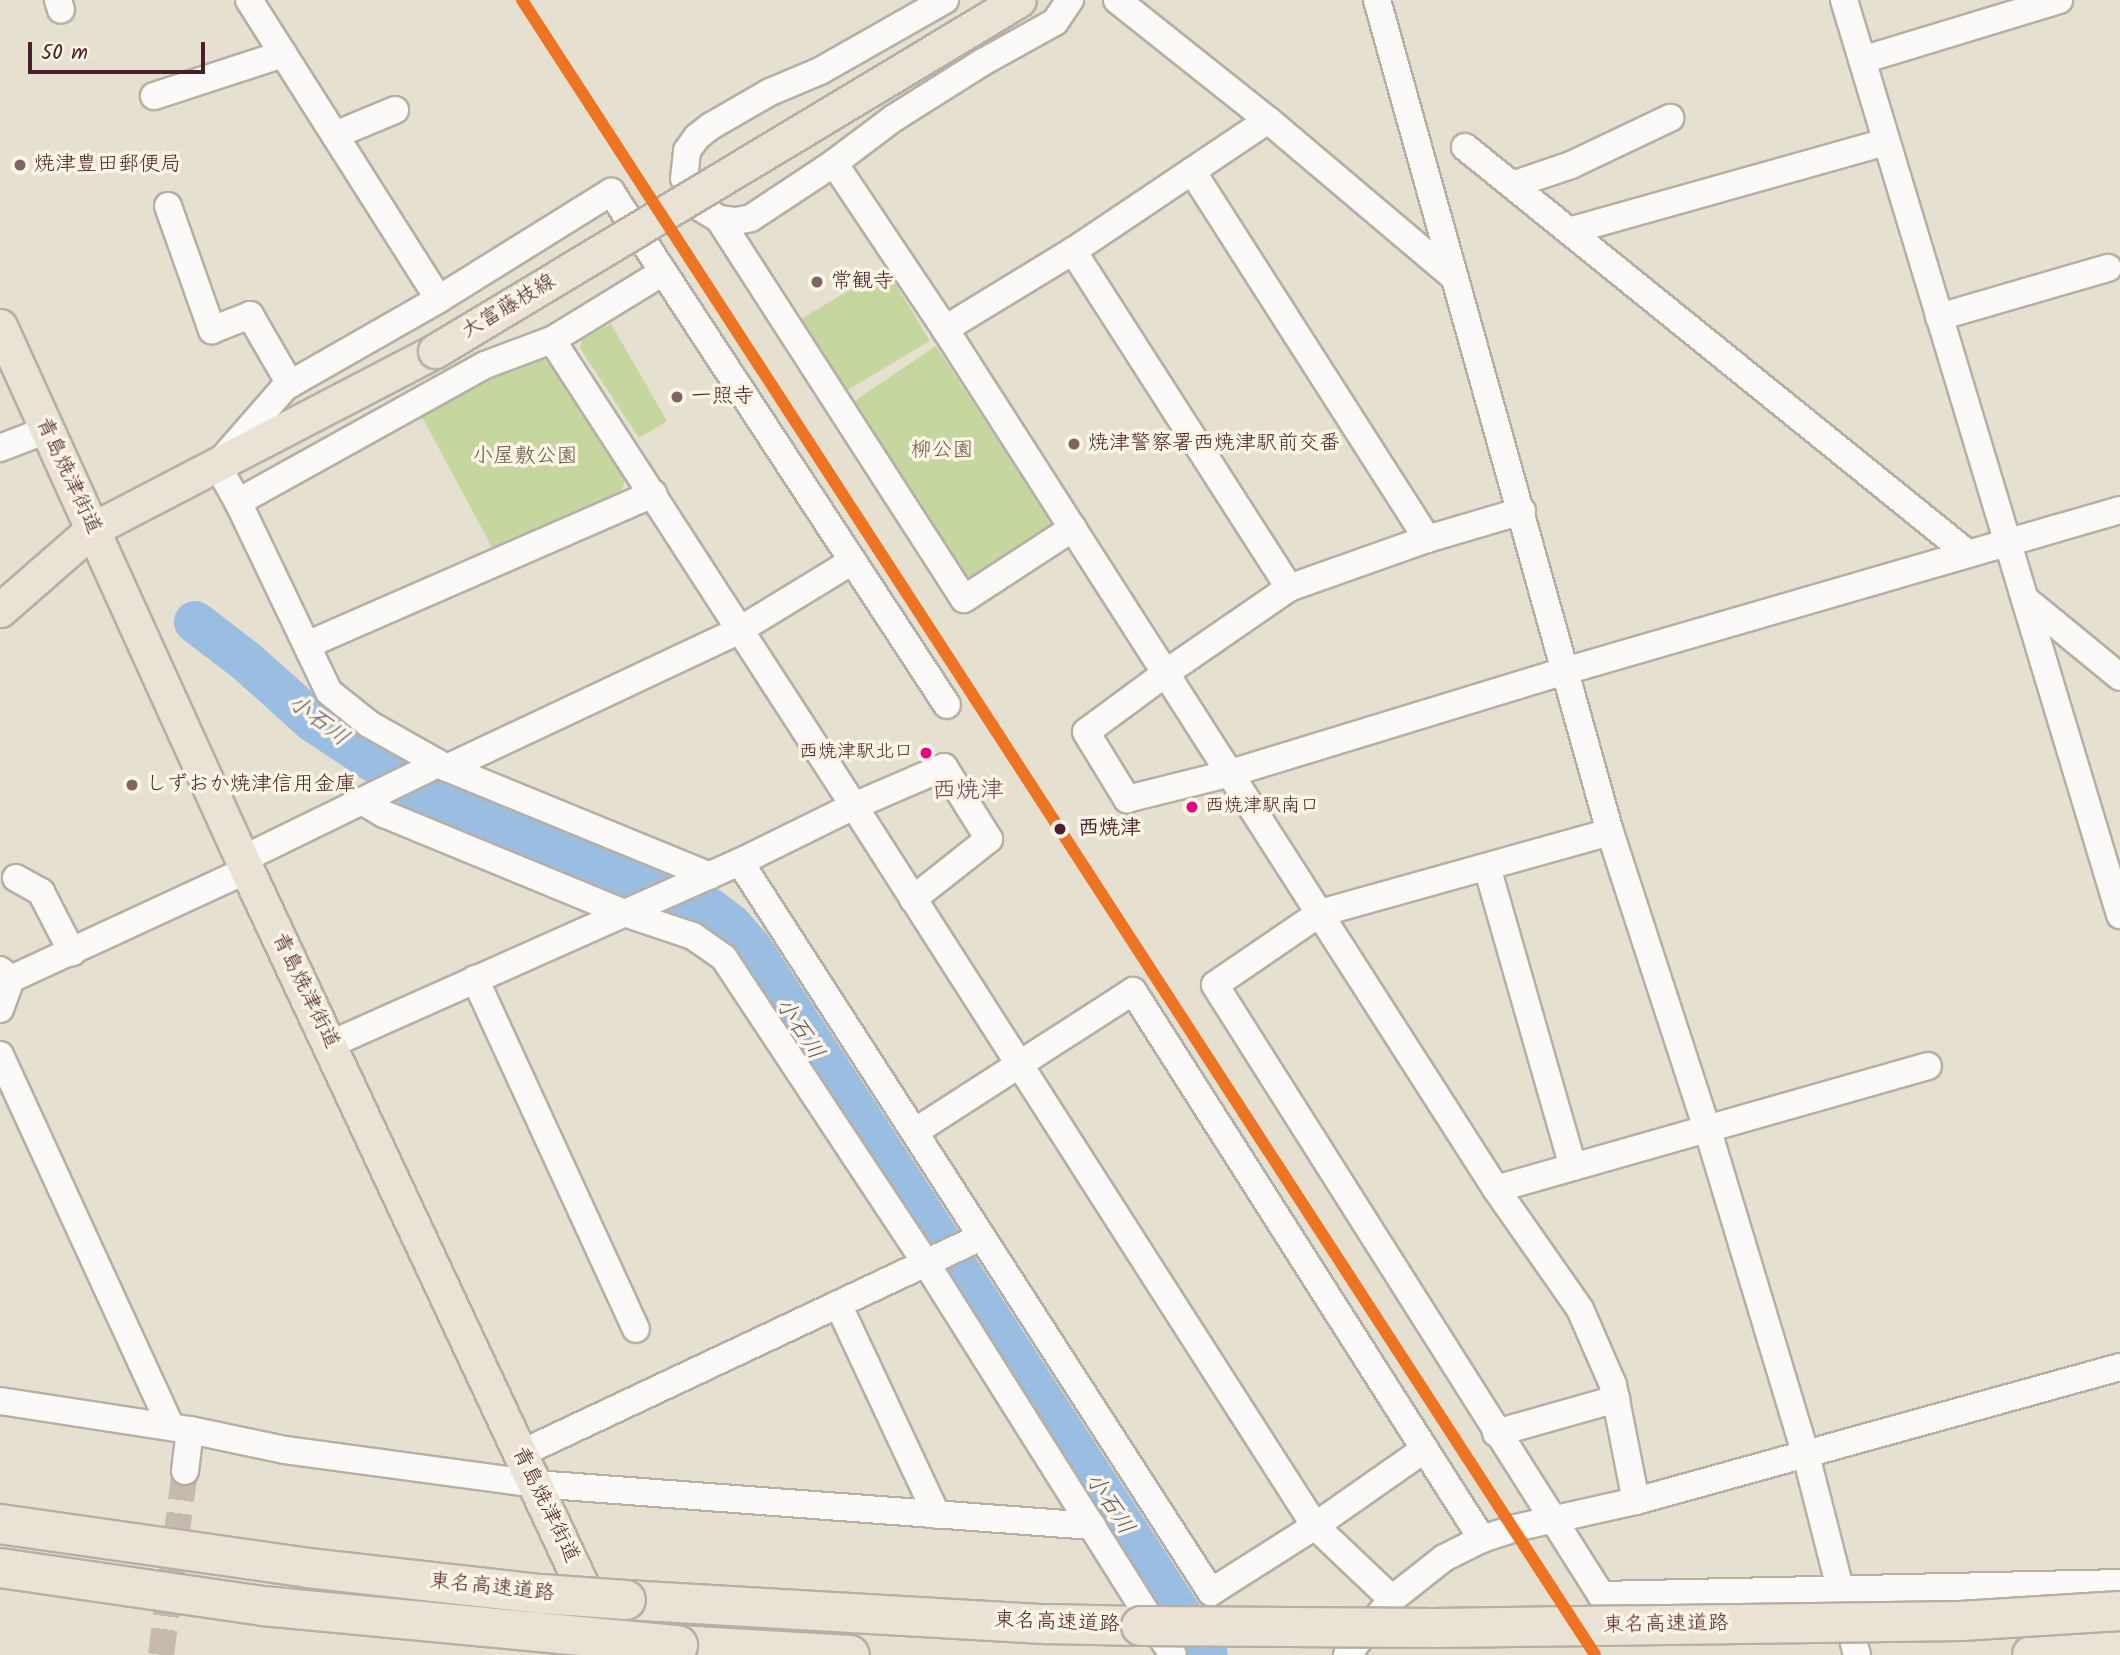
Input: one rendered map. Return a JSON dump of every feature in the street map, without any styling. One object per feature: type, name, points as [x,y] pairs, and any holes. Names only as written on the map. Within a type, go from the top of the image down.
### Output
[{"type":"highway","name":"東名高速道路","points":[[0,1524],[308,1568],[541,1594],[1048,1624],[1408,1628],[1907,1622],[2120,1611]]},
{"type":"highway","name":"東名高速道路","points":[[0,1568],[263,1606],[678,1645],[850,1655]]},
{"type":"highway","points":[[2032,1655],[2120,1651]]},
{"type":"main road","name":"大富藤枝線","points":[[0,610],[93,529],[435,351],[1019,0]]},
{"type":"main road","name":"青島焼津街道","points":[[0,326],[245,865],[331,1044],[520,1454],[537,1485],[614,1655]]},
{"type":"street","points":[[249,0],[439,299]]},
{"type":"street","points":[[945,0],[821,71],[770,92],[710,126],[696,137],[687,151],[684,178],[701,208],[719,219],[736,221],[751,218],[834,163],[894,118],[983,62],[1055,22],[1070,0]]},
{"type":"street","points":[[1117,0],[1268,120],[1455,278]]},
{"type":"street","points":[[1377,0],[1610,832],[1707,1131],[1806,1455],[1857,1655]]},
{"type":"street","points":[[1844,0],[2120,915]]},
{"type":"street","points":[[1862,60],[2059,0]]},
{"type":"street","points":[[154,96],[284,54]]},
{"type":"street","points":[[335,135],[395,110]]},
{"type":"street","points":[[1512,185],[1571,165],[1670,118]]},
{"type":"street","points":[[945,329],[1073,251],[1268,120]]},
{"type":"street","points":[[1569,231],[1886,142]]},
{"type":"street","points":[[1465,147],[1968,553]]},
{"type":"street","points":[[834,163],[945,329],[1496,1189],[1580,1310],[1613,1385],[1636,1501]]},
{"type":"street","points":[[1192,171],[1427,539]]},
{"type":"street","points":[[710,876],[437,767],[369,724],[329,692],[238,502],[217,466],[290,384],[439,299],[611,192],[947,705]]},
{"type":"street","points":[[168,206],[212,330],[250,316],[290,384]]},
{"type":"street","points":[[719,219],[964,599],[1073,528]]},
{"type":"street","points":[[1073,251],[1289,588]]},
{"type":"street","points":[[1938,317],[2108,268]]},
{"type":"street","points":[[238,502],[485,365],[552,340],[663,272]]},
{"type":"street","points":[[552,340],[1020,1063],[1315,1526],[1392,1599]]},
{"type":"street","points":[[0,448],[47,430]]},
{"type":"street","points":[[307,645],[653,494]]},
{"type":"street","points":[[1522,511],[1427,539],[1289,588],[1166,673],[1086,732],[1127,799],[1231,773],[1565,671],[2120,510]]},
{"type":"street","points":[[0,1009],[6,974],[72,951],[245,865],[368,798],[738,631],[851,562]]},
{"type":"street","points":[[2025,599],[2120,677]]},
{"type":"street","points":[[331,1044],[710,876],[854,806],[944,767],[989,839],[914,899]]},
{"type":"street","points":[[368,798],[384,814],[624,913],[693,936],[724,958],[926,1263],[1173,1655]]},
{"type":"street","points":[[1610,832],[1320,913],[1215,985],[1496,1433],[1601,1595],[1839,1592],[2120,1583]]},
{"type":"street","points":[[740,862],[1211,1592],[1315,1526],[1424,1449]]},
{"type":"street","points":[[1487,867],[1573,1167]]},
{"type":"street","points":[[16,878],[41,892],[72,951]]},
{"type":"street","points":[[475,979],[636,1329]]},
{"type":"street","points":[[916,1131],[1133,991],[1482,1539]]},
{"type":"street","points":[[0,1055],[181,1429],[185,1471]]},
{"type":"street","points":[[1496,1189],[1928,1066]]},
{"type":"street","points":[[520,1454],[981,1237]]},
{"type":"street","points":[[838,1304],[937,1515]]},
{"type":"street","points":[[1347,1655],[1392,1599],[1444,1558],[1482,1539],[1636,1501],[2120,1367]]},
{"type":"street","points":[[1496,1433],[1616,1399]]},
{"type":"street","points":[[0,1401],[181,1429],[285,1450],[537,1485],[1092,1526]]},
{"type":"green space","points":[[886,268],[930,341],[845,392],[801,319]]},
{"type":"green space","points":[[611,324],[667,421],[639,438],[580,348],[582,339]]},
{"type":"green space","name":"柳公園","points":[[936,346],[1052,524],[1045,537],[975,580],[962,576],[850,404]]},
{"type":"green space","name":"小屋敷公園","points":[[532,359],[548,360],[625,480],[621,492],[494,551],[420,413],[483,376]]},
{"type":"waterway","name":"小石川","points":[[195,622],[246,661],[313,721],[435,802],[710,909],[731,925],[751,948],[1207,1655]]},
{"type":"tunnel","points":[[161,1655],[185,1471]]},
{"type":"transit line","points":[[522,0],[1595,1655]]},
{"type":"place","name":"焼津豊田郵便局","points":[[20,165]]},
{"type":"place","name":"常観寺","points":[[817,282]]},
{"type":"place","name":"一照寺","points":[[677,397]]},
{"type":"place","name":"焼津警察署西焼津駅前交番","points":[[1074,444]]},
{"type":"place","name":"西焼津駅北口","points":[[926,753]]},
{"type":"place","name":"しずおか焼津信用金庫","points":[[132,785]]},
{"type":"place","name":"西焼津駅南口","points":[[1192,807]]},
{"type":"place","name":"西焼津","points":[[1060,829]]},
{"type":"district","name":"西焼津","points":[[968,791]]}]
